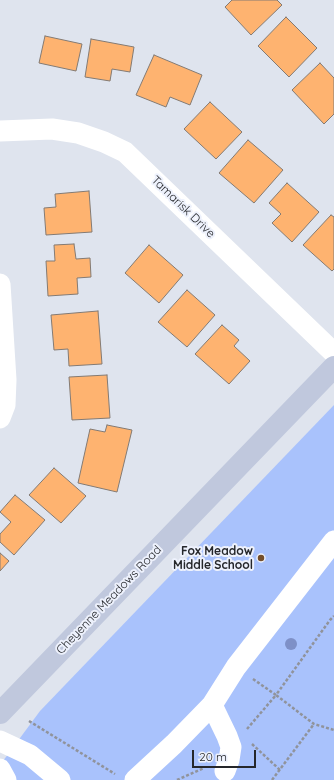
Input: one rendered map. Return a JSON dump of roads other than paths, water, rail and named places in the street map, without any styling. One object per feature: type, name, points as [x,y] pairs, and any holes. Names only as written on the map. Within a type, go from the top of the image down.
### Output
[{"type":"main road","name":"Cheyenne Meadows Road","points":[[0,713],[334,367]]},
{"type":"street","name":"Tamarisk Drive","points":[[0,131],[52,129],[78,133],[104,142],[125,152],[334,353]]},
{"type":"street","points":[[0,284],[6,380],[4,405],[0,418]]},
{"type":"street","points":[[135,780],[174,744],[212,705],[236,667],[334,541]]},
{"type":"street","points":[[212,705],[228,736],[236,741],[225,771]]},
{"type":"street","points":[[0,741],[30,755],[60,780]]},
{"type":"street","points":[[0,768],[6,780]]},
{"type":"place","name":"Fox Meadow Middle School","points":[[261,558]]}]
